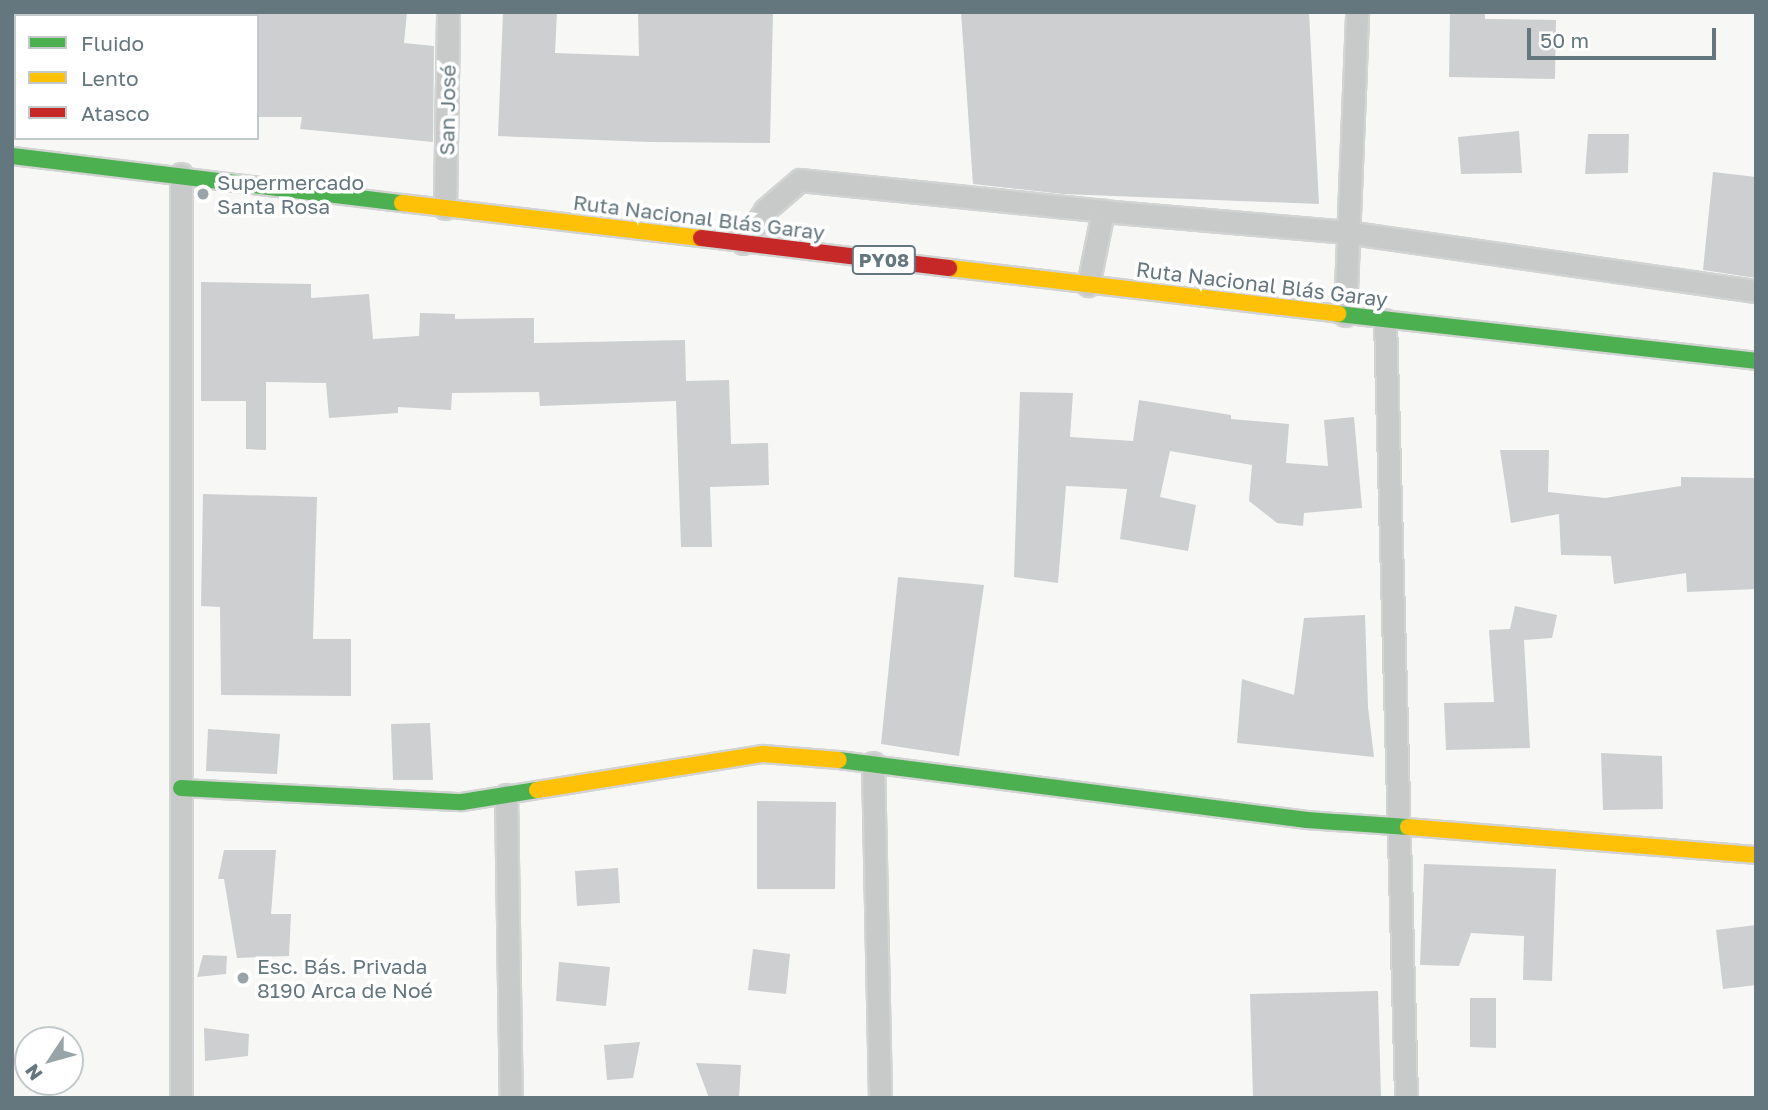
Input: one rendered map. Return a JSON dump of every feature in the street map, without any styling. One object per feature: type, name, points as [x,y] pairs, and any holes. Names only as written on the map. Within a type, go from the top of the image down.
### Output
[{"type":"main road","name":"Ruta Nacional Blás Garay","points":[[12,156],[181,174],[1385,320],[1756,361]]},
{"type":"main road","points":[[181,788],[462,802],[763,754],[873,763],[1307,820],[1674,846],[1756,855]]},
{"type":"street","name":"San José","points":[[445,208],[448,12]]},
{"type":"street","points":[[1345,315],[1346,232],[1357,12]]},
{"type":"street","points":[[181,174],[181,1098]]},
{"type":"street","points":[[743,243],[765,210],[800,180],[1103,211],[1346,232],[1756,290]]},
{"type":"street","points":[[1088,285],[1103,211]]},
{"type":"street","points":[[1385,320],[1406,1098]]},
{"type":"street","points":[[873,763],[880,1098]]},
{"type":"street","points":[[506,795],[511,1098]]},
{"type":"building","points":[[407,12],[404,43],[434,46],[433,142],[300,129],[302,117],[259,117],[257,14]]},
{"type":"building","points":[[503,12],[557,12],[555,53],[639,56],[638,12],[773,12],[770,143],[649,142],[498,136]]},
{"type":"building","points":[[961,12],[1309,12],[1319,204],[1063,194],[973,184]]},
{"type":"building","points":[[1450,12],[1485,12],[1485,19],[1556,20],[1555,79],[1449,77]]},
{"type":"building","points":[[1519,131],[1522,173],[1461,174],[1458,137]]},
{"type":"building","points":[[1588,134],[1629,134],[1628,173],[1585,174]]},
{"type":"building","points":[[1713,172],[1756,177],[1756,278],[1703,270]]},
{"type":"building","points":[[201,282],[311,284],[311,298],[369,294],[373,339],[419,336],[420,313],[455,314],[455,319],[534,318],[534,343],[685,340],[686,381],[729,380],[731,444],[768,443],[769,485],[710,487],[712,547],[681,547],[676,401],[540,406],[539,392],[452,393],[451,410],[398,407],[398,413],[329,418],[326,383],[266,382],[266,450],[246,449],[246,401],[201,401]]},
{"type":"building","points":[[1020,392],[1073,393],[1070,437],[1133,441],[1139,400],[1231,415],[1231,419],[1289,424],[1286,463],[1328,466],[1324,420],[1354,417],[1362,508],[1304,513],[1303,526],[1277,523],[1249,501],[1252,465],[1170,451],[1160,497],[1196,505],[1188,551],[1120,539],[1127,489],[1066,486],[1058,583],[1014,577]]},
{"type":"building","points":[[1500,450],[1549,450],[1548,492],[1605,498],[1681,486],[1681,477],[1756,478],[1756,589],[1687,592],[1686,573],[1614,584],[1611,556],[1561,555],[1559,514],[1511,523]]},
{"type":"building","points":[[203,494],[317,497],[313,639],[351,639],[351,696],[221,695],[220,607],[201,606]]},
{"type":"building","points":[[898,577],[984,585],[959,756],[881,744]]},
{"type":"building","points":[[1515,606],[1557,615],[1552,638],[1524,640],[1530,748],[1446,750],[1444,703],[1494,702],[1489,630],[1510,629]]},
{"type":"building","points":[[1365,615],[1368,707],[1374,757],[1237,743],[1242,679],[1294,695],[1304,618]]},
{"type":"building","points":[[430,723],[433,780],[393,780],[391,724]]},
{"type":"building","points":[[208,729],[280,734],[277,774],[206,771]]},
{"type":"building","points":[[1601,753],[1662,756],[1663,809],[1603,810]]},
{"type":"building","points":[[757,801],[836,802],[835,889],[757,889]]},
{"type":"building","points":[[224,850],[276,850],[271,914],[291,914],[289,956],[237,958],[224,879],[218,879]]},
{"type":"building","points":[[1424,864],[1556,869],[1552,981],[1523,980],[1524,936],[1471,933],[1459,966],[1420,965]]},
{"type":"building","points":[[618,868],[620,903],[577,906],[575,871]]},
{"type":"building","points":[[1756,925],[1756,985],[1723,989],[1716,930]]},
{"type":"building","points":[[753,949],[790,954],[786,994],[748,990]]},
{"type":"building","points":[[203,955],[227,956],[226,974],[197,977]]},
{"type":"building","points":[[559,962],[610,967],[606,1006],[556,1001]]},
{"type":"building","points":[[1378,991],[1381,1098],[1253,1098],[1250,994]]},
{"type":"building","points":[[1470,998],[1496,998],[1496,1048],[1470,1047]]},
{"type":"building","points":[[204,1028],[249,1034],[248,1056],[205,1061]]},
{"type":"building","points":[[640,1042],[633,1078],[607,1080],[604,1045]]},
{"type":"building","points":[[696,1063],[741,1065],[739,1098],[709,1098]]},
{"type":"traffic: fast","points":[[12,156],[402,203]]},
{"type":"traffic: fast","points":[[1338,314],[1756,361]]},
{"type":"traffic: fast","points":[[839,760],[1307,820],[1408,827]]},
{"type":"traffic: fast","points":[[181,788],[462,802],[537,790]]},
{"type":"traffic: slow","points":[[402,203],[701,238]]},
{"type":"traffic: slow","points":[[949,268],[1338,314]]},
{"type":"traffic: slow","points":[[537,790],[763,754],[839,760]]},
{"type":"traffic: slow","points":[[1408,827],[1756,855]]},
{"type":"traffic: jam","points":[[701,238],[949,268]]},
{"type":"place","name":"Supermercado Santa Rosa","points":[[203,194]]},
{"type":"place","name":"Esc. Bás. Privada 8190 Arca de Noé","points":[[243,978]]}]
